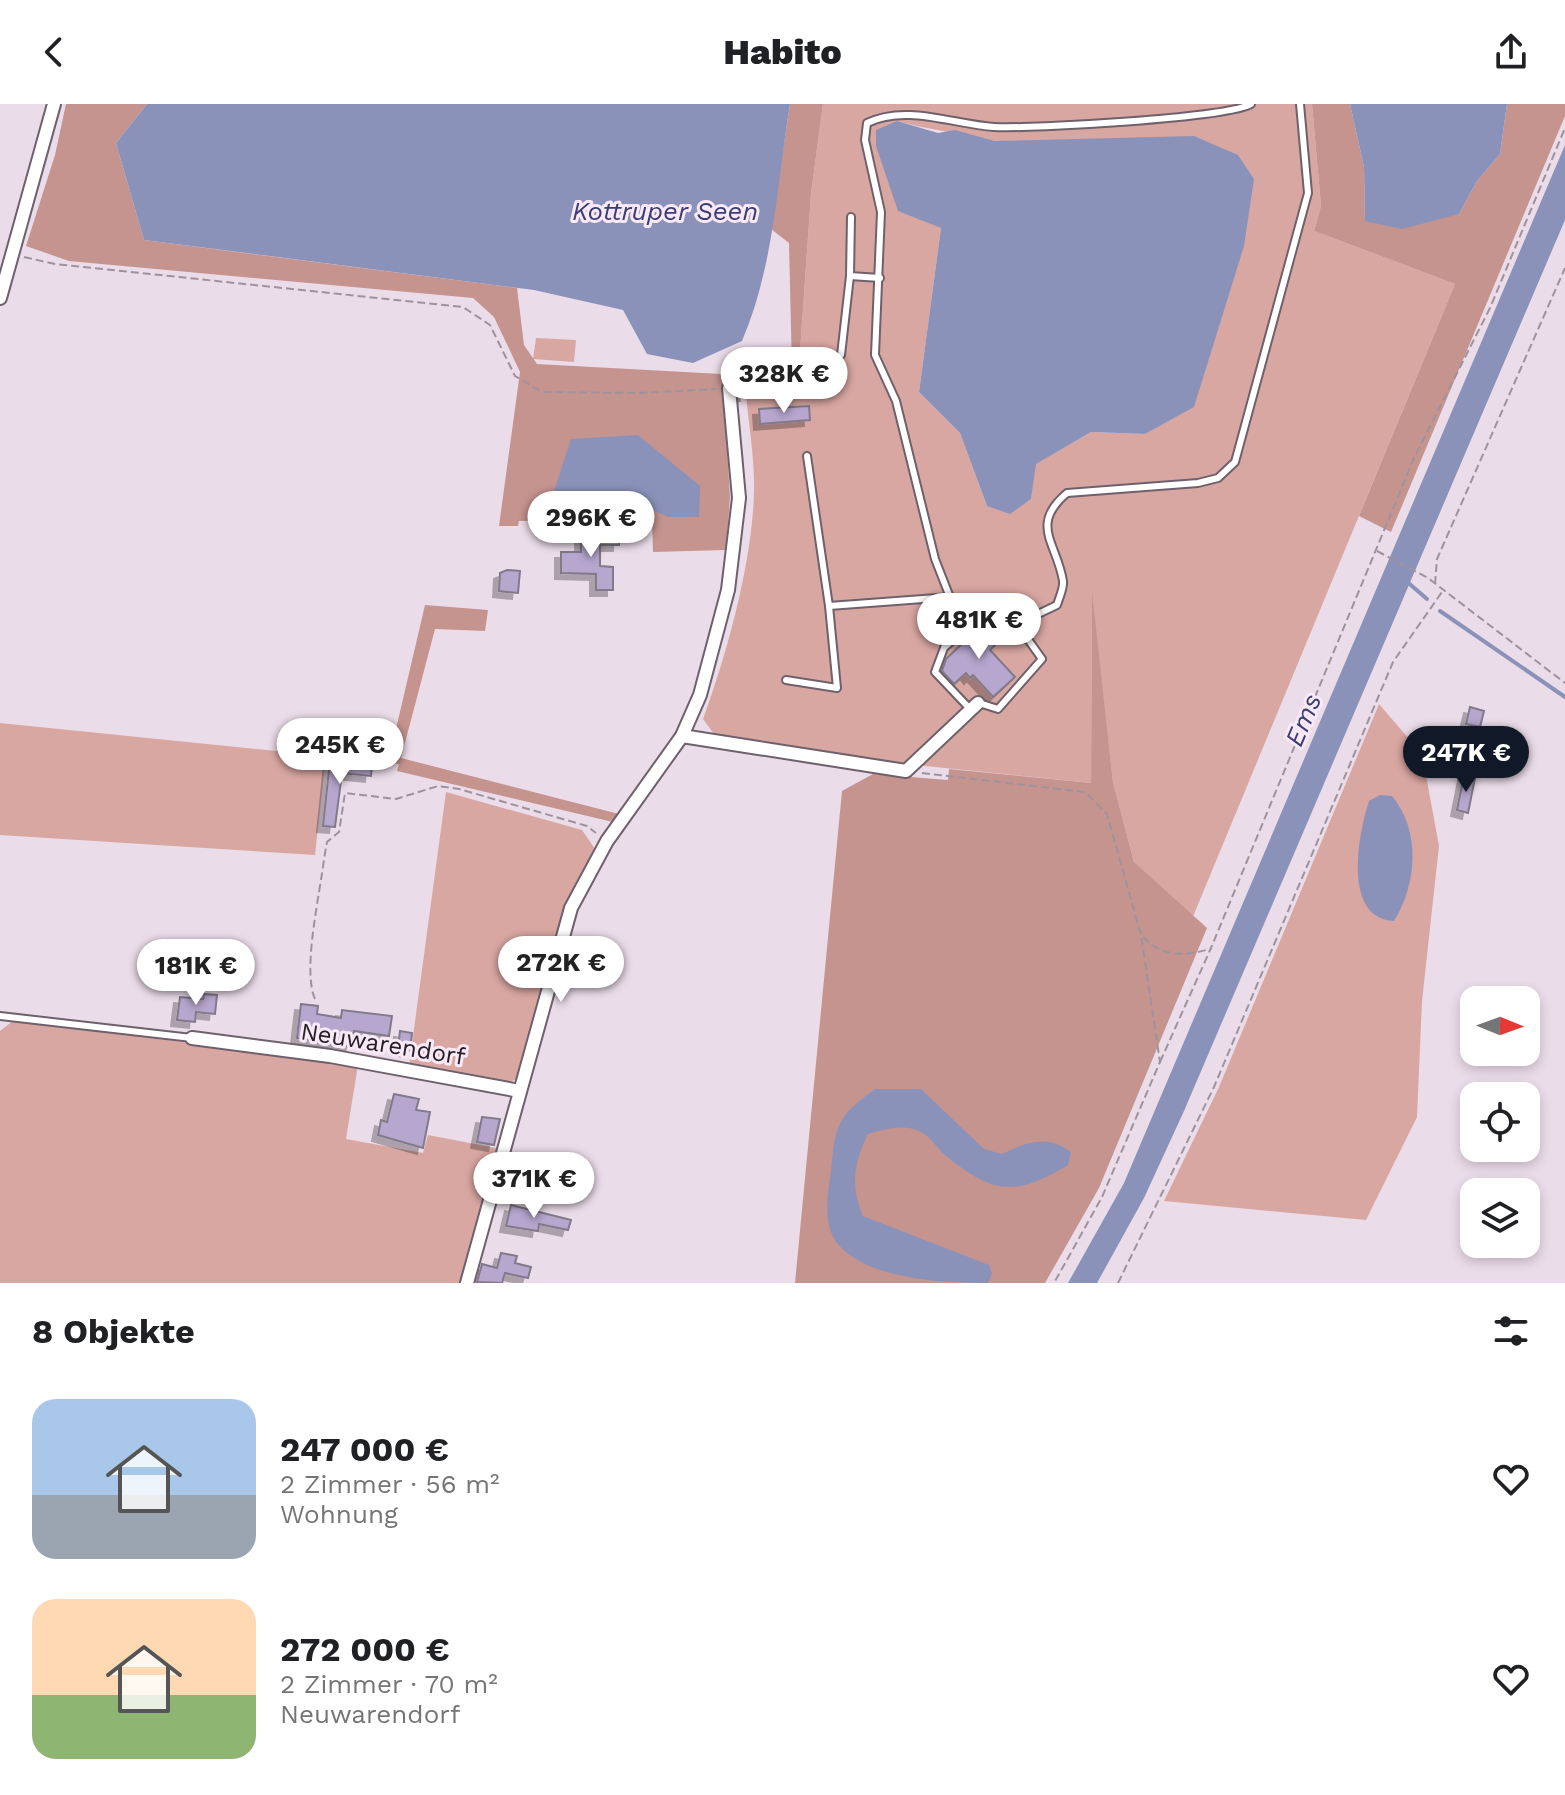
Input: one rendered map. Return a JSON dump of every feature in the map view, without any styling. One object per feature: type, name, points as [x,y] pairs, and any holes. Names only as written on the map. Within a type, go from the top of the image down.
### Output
[{"type":"street","points":[[0,298],[15,255],[54,104]]},
{"type":"street","points":[[467,1283],[571,908],[607,841],[682,736],[700,695],[728,590],[739,498],[729,388]]},
{"type":"street","points":[[682,736],[855,766],[906,771],[975,707]]},
{"type":"street","name":"Neuwarendorf","points":[[192,1038],[330,1056],[520,1091]]},
{"type":"lane","points":[[943,649],[979,617],[991,614],[1017,624],[1042,659],[998,709],[975,707],[935,672],[943,649],[951,629],[953,605],[935,559],[896,401],[875,355],[881,212],[865,140],[867,123],[880,115],[913,113],[993,127],[1213,113],[1251,104]]},
{"type":"lane","points":[[1017,624],[1057,605],[1064,584],[1046,530],[1051,506],[1067,493],[1198,483],[1218,478],[1235,462],[1308,193],[1300,104]]},
{"type":"lane","points":[[841,355],[850,276],[851,217]]},
{"type":"lane","points":[[850,276],[880,278]]},
{"type":"lane","points":[[786,680],[837,688],[829,606],[807,456]]},
{"type":"lane","points":[[829,606],[950,597]]},
{"type":"lane","name":"Neuwarendorf","points":[[0,1016],[192,1038]]},
{"type":"path","points":[[1054,1283],[1102,1197],[1211,948],[1414,458],[1490,308],[1565,128]]},
{"type":"path","points":[[15,255],[55,264],[463,307],[490,325],[515,376],[542,392],[640,393],[729,388],[756,379]]},
{"type":"path","points":[[1435,584],[1437,559],[1565,268]]},
{"type":"path","points":[[1377,551],[1428,578],[1442,592],[1565,683]]},
{"type":"path","points":[[1118,1283],[1214,1087],[1393,662],[1442,592]]},
{"type":"path","points":[[906,771],[1085,792],[1107,814],[1141,935],[1160,1062]]},
{"type":"path","points":[[315,999],[308,984],[309,965],[324,859],[327,842],[339,832],[345,793],[396,799],[438,786],[459,789],[587,826],[607,841]]},
{"type":"path","points":[[1141,935],[1155,948],[1175,956],[1211,948]]},
{"type":"shaded area","points":[[66,104],[147,104],[116,143],[144,240],[517,288],[524,345],[537,364],[740,375],[741,402],[724,403],[730,497],[726,550],[653,552],[652,520],[519,521],[518,526],[499,526],[520,372],[494,317],[473,298],[69,261],[26,246],[55,155]]},
{"type":"shaded area","points":[[790,104],[823,104],[811,194],[799,366],[792,370],[789,243],[771,229]]},
{"type":"shaded area","points":[[823,104],[1312,104],[1321,206],[1314,231],[1455,284],[1192,919],[1134,862],[1113,782],[1092,602],[1091,783],[867,760],[714,734],[703,719],[729,637],[749,549],[754,481],[746,395],[799,366],[811,194]],"holes":[[[897,121],[995,141],[1163,423],[1145,434],[1091,432],[1035,464],[1031,499],[987,506],[960,433],[919,392],[941,228]]]},
{"type":"shaded area","points":[[1312,104],[1350,104],[1364,167],[1365,221],[1459,214],[1477,181],[1500,154],[1507,104],[1565,104],[1565,116],[1391,532],[1359,516],[1455,284],[1314,231],[1321,206]]},
{"type":"shaded area","points":[[536,338],[576,340],[574,362],[533,359]]},
{"type":"shaded area","points":[[1092,592],[1113,782],[1134,862],[1207,928],[1099,1188],[1045,1283],[795,1283],[842,791],[873,774],[948,780],[949,769],[1091,783]]},
{"type":"shaded area","points":[[425,605],[488,610],[485,631],[435,629],[401,758],[619,814],[613,822],[397,771],[399,764],[388,763]]},
{"type":"shaded area","points":[[1379,704],[1422,754],[1439,846],[1422,1001],[1417,1117],[1366,1220],[1164,1201],[1219,1087]]},
{"type":"shaded area","points":[[0,723],[326,756],[315,855],[0,835]]},
{"type":"shaded area","points":[[446,792],[582,830],[595,849],[566,907],[518,1078],[507,1084],[409,1066]]},
{"type":"shaded area","points":[[14,1020],[358,1065],[346,1139],[423,1153],[428,1135],[501,1149],[460,1283],[0,1283],[0,1031]]},
{"type":"water","name":"Kottruper Seen","points":[[147,104],[790,104],[768,254],[753,313],[742,341],[693,363],[647,354],[623,310],[534,290],[144,240],[116,143]]},
{"type":"water","points":[[1350,104],[1507,104],[1500,154],[1477,181],[1459,214],[1402,229],[1365,221],[1364,167]]},
{"type":"water","points":[[897,121],[938,133],[955,130],[995,141],[1194,136],[1238,155],[1254,179],[1244,246],[1194,407],[1145,434],[1091,432],[1036,464],[1031,499],[1010,514],[987,506],[960,433],[919,392],[941,228],[898,211],[876,146],[876,130]]},
{"type":"water","points":[[1565,145],[1565,220],[1184,1111],[1144,1198],[1097,1283],[1068,1283],[1124,1183]]},
{"type":"water","points":[[638,435],[700,486],[699,517],[668,517],[621,495],[551,500],[571,439]]},
{"type":"water","points":[[1380,795],[1392,796],[1408,825],[1411,841],[1411,874],[1402,906],[1394,921],[1378,917],[1367,906],[1360,891],[1358,873],[1361,833],[1369,801]]},
{"type":"water","points":[[875,1089],[921,1089],[984,1149],[1002,1154],[1028,1143],[1045,1142],[1071,1152],[1068,1165],[1049,1176],[1033,1183],[1004,1187],[990,1184],[961,1168],[926,1135],[916,1130],[896,1128],[868,1134],[855,1175],[856,1195],[863,1216],[989,1265],[992,1273],[988,1283],[929,1280],[886,1272],[850,1255],[832,1235],[828,1198],[834,1142],[845,1115]]},
{"type":"building","points":[[809,406],[810,420],[760,424],[759,409]]},
{"type":"building","points":[[619,533],[619,545],[600,545],[600,566],[613,567],[613,590],[596,590],[596,574],[561,573],[561,552],[581,552],[581,534]]},
{"type":"building","points":[[520,571],[518,593],[499,591],[500,573]]},
{"type":"building","points":[[986,621],[1003,637],[990,650],[1015,677],[993,697],[973,675],[970,678],[966,673],[954,684],[942,671],[946,659]]},
{"type":"building","points":[[1470,707],[1484,711],[1480,727],[1466,724]]},
{"type":"building","points":[[330,760],[372,765],[371,776],[342,773],[335,827],[323,826]]},
{"type":"building","points":[[1464,775],[1475,778],[1468,813],[1457,810]]},
{"type":"building","points":[[204,994],[217,995],[215,1014],[196,1012],[195,1022],[177,1020],[180,997],[203,999]]},
{"type":"building","points":[[301,1004],[318,1006],[317,1014],[341,1018],[342,1010],[392,1016],[389,1036],[354,1031],[351,1047],[297,1038]]},
{"type":"building","points":[[400,1031],[412,1033],[410,1051],[398,1049]]},
{"type":"building","points":[[394,1094],[419,1099],[416,1110],[430,1112],[423,1148],[378,1135],[381,1120],[387,1122]]},
{"type":"building","points":[[482,1117],[500,1119],[494,1145],[477,1142]]},
{"type":"building","points":[[511,1205],[571,1220],[568,1230],[539,1224],[538,1231],[506,1226]]},
{"type":"building","points":[[501,1253],[517,1256],[515,1263],[531,1267],[528,1278],[505,1273],[502,1283],[477,1282],[482,1264],[497,1268]]},
{"type":"waterway","points":[[1405,580],[1427,599]]},
{"type":"waterway","points":[[1440,611],[1565,697]]},
{"type":"water label","name":"Ems","points":[[1303,720]]}]
